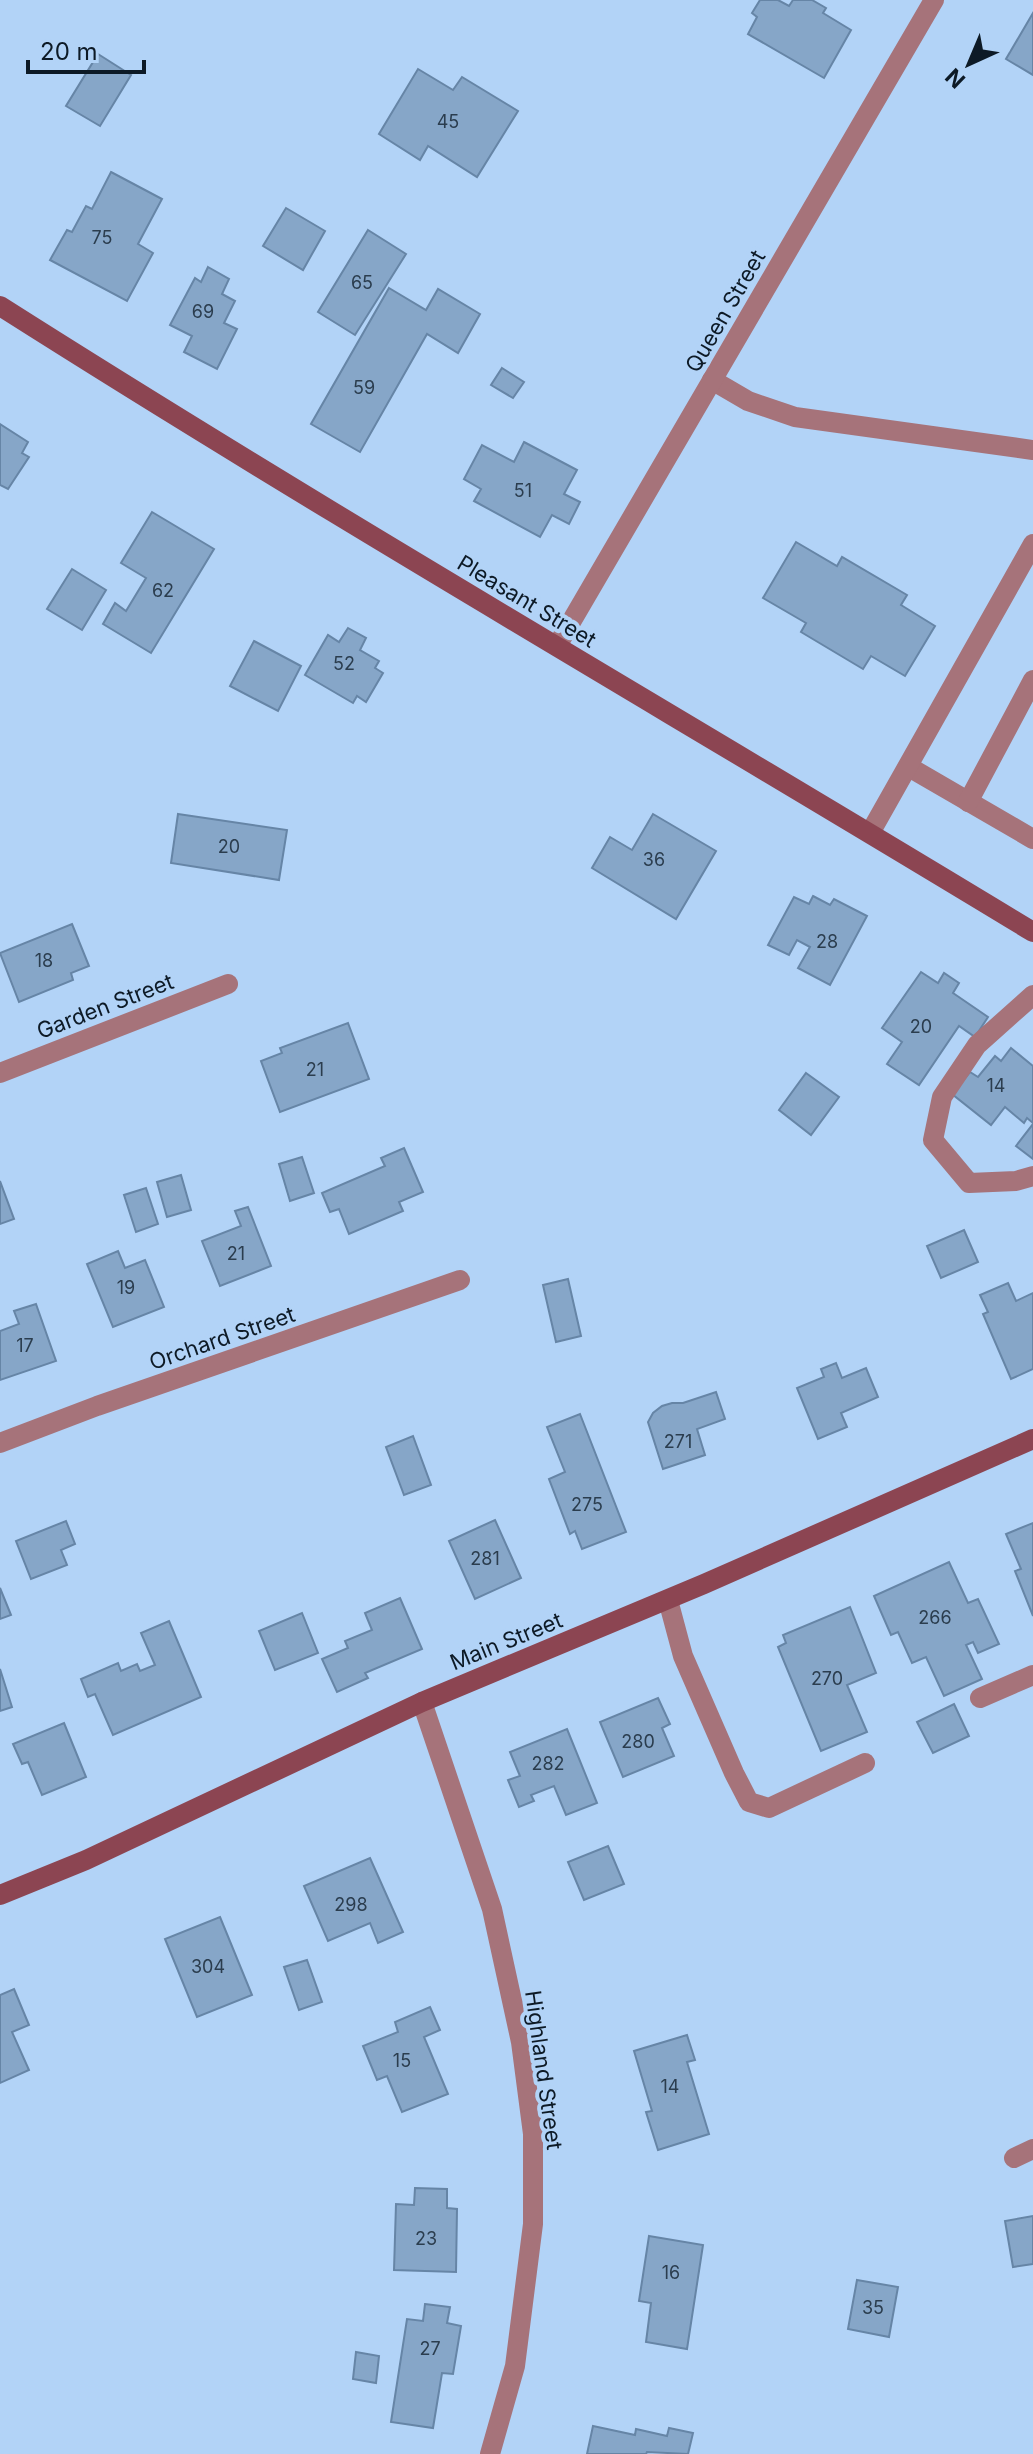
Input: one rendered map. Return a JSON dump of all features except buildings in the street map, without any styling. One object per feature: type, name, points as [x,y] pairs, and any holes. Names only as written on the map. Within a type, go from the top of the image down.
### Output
[{"type":"street","name":"Queen Street","points":[[557,646],[934,0]]},
{"type":"street","name":"Pleasant Street","points":[[0,306],[151,402],[1033,932]]},
{"type":"street","points":[[712,380],[748,401],[795,417],[1033,450]]},
{"type":"street","points":[[870,833],[1033,544]]},
{"type":"street","points":[[968,802],[1033,680]]},
{"type":"street","points":[[909,767],[1033,839]]},
{"type":"street","name":"Garden Street","points":[[0,1073],[228,984]]},
{"type":"street","points":[[1033,995],[977,1045],[942,1097],[933,1140],[969,1183],[1016,1181],[1033,1176]]},
{"type":"street","name":"Orchard Street","points":[[0,1443],[460,1280]]},
{"type":"street","name":"Main Street","points":[[0,1895],[86,1860],[422,1702],[668,1600],[1033,1439]]},
{"type":"street","points":[[668,1600],[683,1656],[749,1802],[769,1808],[865,1763]]},
{"type":"street","points":[[980,1698],[1033,1675]]},
{"type":"street","name":"Highland Street","points":[[422,1702],[492,1909],[521,2042],[533,2134],[533,2224],[515,2366],[490,2454]]},
{"type":"street","points":[[1014,2158],[1033,2149]]}]
